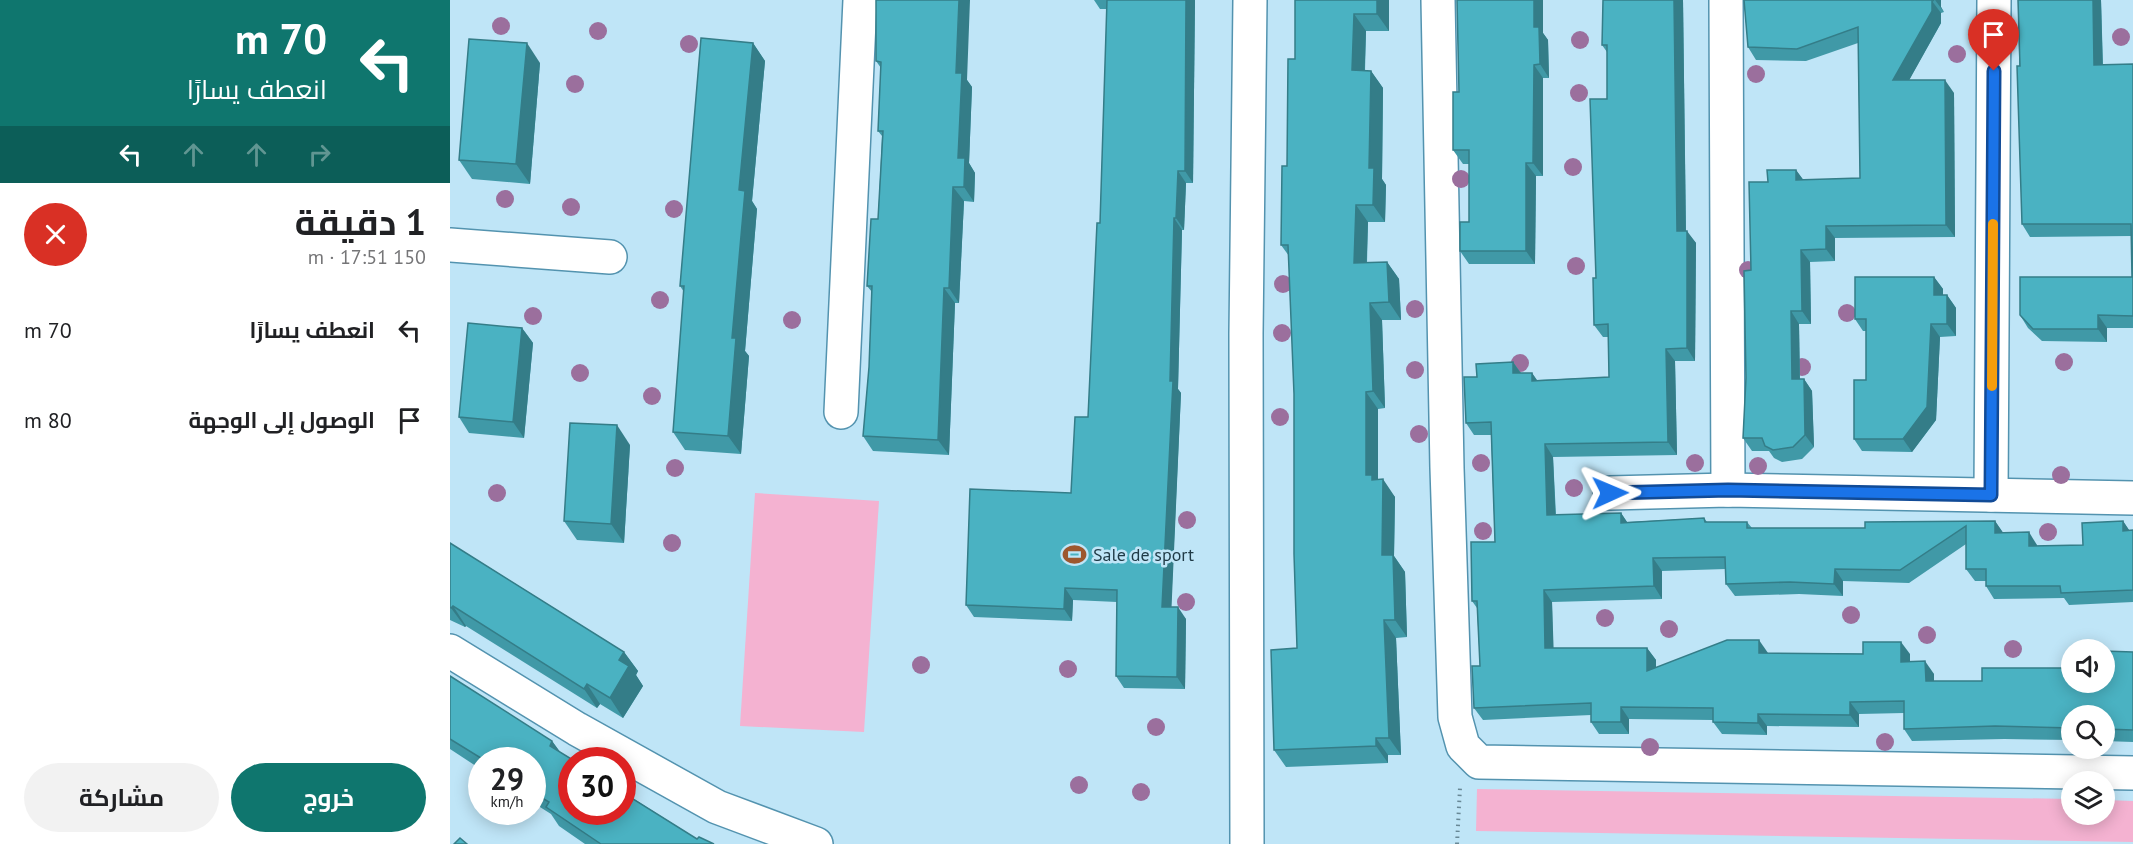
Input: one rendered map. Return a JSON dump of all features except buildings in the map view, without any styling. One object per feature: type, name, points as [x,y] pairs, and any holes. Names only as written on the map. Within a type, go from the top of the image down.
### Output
[{"type":"street","points":[[841,412],[860,0]]},
{"type":"street","points":[[1247,844],[1246,334],[1250,0]]},
{"type":"street","points":[[1438,0],[1455,717],[1463,746],[1479,762],[2133,773]]},
{"type":"street","points":[[1726,0],[1728,490]]},
{"type":"street","points":[[1991,495],[1995,0]]},
{"type":"street","points":[[450,245],[610,257]]},
{"type":"street","points":[[1610,493],[1728,490],[2133,498]]},
{"type":"street","points":[[450,651],[577,729],[717,807],[816,844]]},
{"type":"path","points":[[1458,794],[1458,844]]},
{"type":"shaded area","points":[[755,493],[879,501],[864,732],[740,726]]},
{"type":"shaded area","points":[[1477,789],[2061,799],[2061,825],[2115,825],[2115,800],[2133,801],[2133,842],[1476,831]]},
{"type":"slow traffic","points":[[1992,386],[1993,224]]},
{"type":"place","name":"Sale de sport","points":[[1075,554]]},
{"type":"route","points":[[1610,493],[1728,490],[1991,495],[1994,71]]}]
